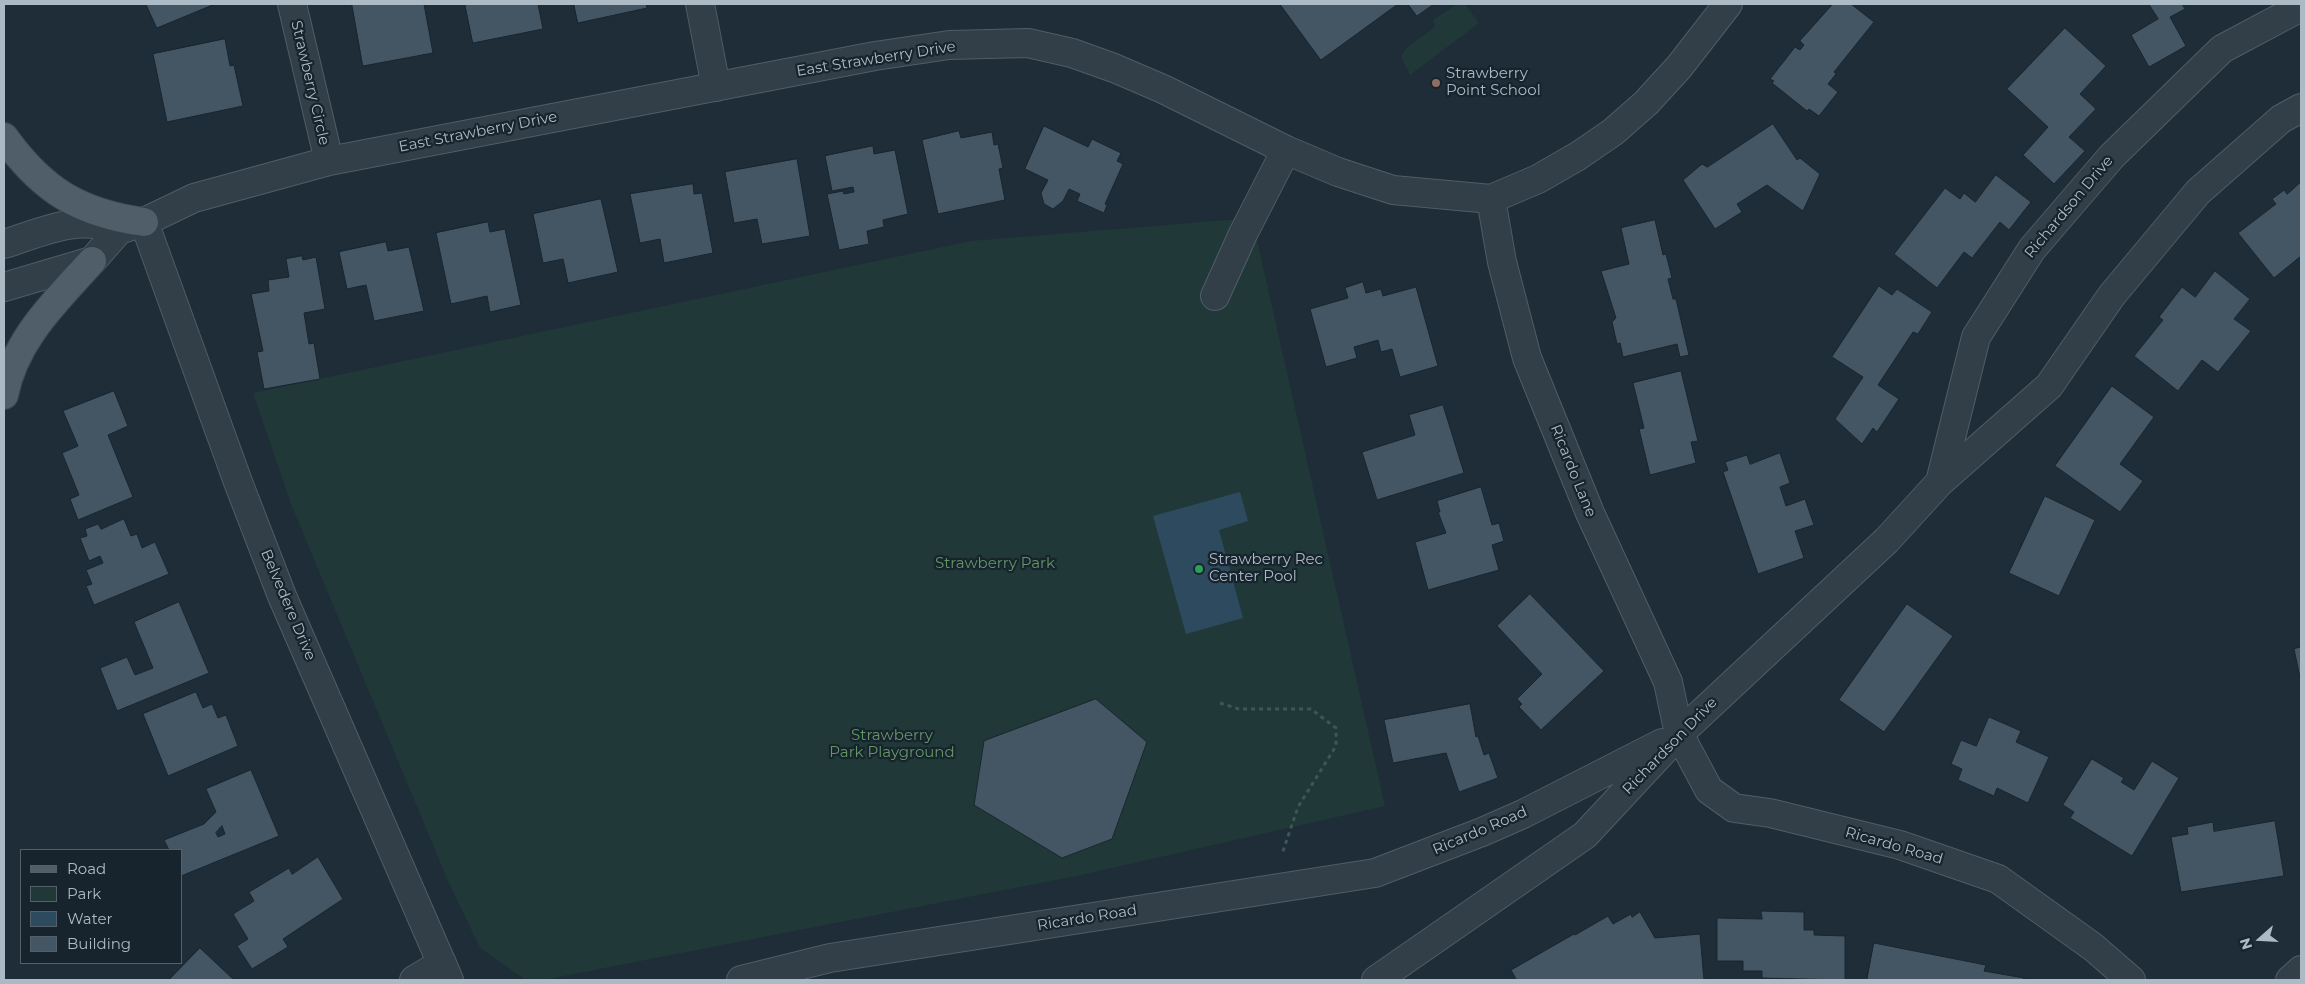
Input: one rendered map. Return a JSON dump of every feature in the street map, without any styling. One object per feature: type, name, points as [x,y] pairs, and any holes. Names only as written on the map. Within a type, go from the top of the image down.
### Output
[{"type":"main road","points":[[4,137],[35,176],[55,191],[132,226]]},
{"type":"main road","points":[[4,395],[14,361],[35,326],[92,261]]},
{"type":"street","name":"Strawberry Circle","points":[[292,4],[329,161]]},
{"type":"street","points":[[700,4],[716,87]]},
{"type":"street","name":"East Strawberry Drive","points":[[92,261],[132,226],[194,198],[329,161],[875,56],[949,45],[1028,43],[1072,53],[1114,68],[1163,89],[1286,150],[1338,172],[1393,190],[1491,199],[1538,178],[1578,156],[1613,132],[1646,103],[1679,67],[1728,4]]},
{"type":"street","name":"Richardson Drive","points":[[1940,482],[1976,337],[2032,249],[2112,156],[2222,49],[2301,7]]},
{"type":"street","name":"Richardson Drive","points":[[1376,980],[1585,835],[1679,734],[1887,540],[1940,482],[2049,386],[2112,295],[2198,192],[2281,120],[2301,108]]},
{"type":"street","points":[[1215,296],[1243,234],[1286,150]]},
{"type":"street","name":"Ricardo Lane","points":[[1491,199],[1502,262],[1527,358],[1590,513],[1668,682],[1679,734]]},
{"type":"street","points":[[4,244],[70,223],[85,222],[132,226]]},
{"type":"street","name":"Belvedere Drive","points":[[132,226],[238,482],[282,596],[446,972]]},
{"type":"street","points":[[4,287],[92,261]]},
{"type":"street","name":"Ricardo Road","points":[[741,980],[830,958],[1375,873],[1482,832],[1523,814],[1679,734],[1709,790],[1734,808],[1770,814],[1900,845],[1998,879],[2093,947],[2132,980]]},
{"type":"street","points":[[2290,980],[2301,970]]},
{"type":"street","points":[[414,980],[446,972]]},
{"type":"path","points":[[1220,703],[1239,709],[1311,709],[1336,728],[1336,746],[1298,808],[1282,851],[1282,888]]},
{"type":"green space","points":[[1457,4],[1465,4],[1479,23],[1410,75],[1401,57],[1406,48],[1435,27],[1433,20]]},
{"type":"green space","name":"Strawberry Park","points":[[1252,218],[1385,806],[1081,875],[543,980],[526,980],[480,948],[448,881],[291,504],[253,393],[971,241]]},
{"type":"water","points":[[1240,492],[1248,521],[1219,530],[1243,618],[1186,634],[1153,516]]},
{"type":"building","points":[[146,4],[215,4],[157,28]]},
{"type":"building","points":[[352,4],[424,4],[433,53],[363,66]]},
{"type":"building","points":[[465,4],[538,4],[543,29],[473,43]]},
{"type":"building","points":[[574,4],[646,4],[647,8],[578,23]]},
{"type":"building","points":[[1280,4],[1398,4],[1321,60]]},
{"type":"building","points":[[1408,4],[1434,4],[1417,16]]},
{"type":"building","points":[[1833,4],[1851,4],[1874,22],[1834,72],[1836,74],[1828,84],[1838,92],[1819,116],[1809,109],[1807,111],[1772,83],[1774,81],[1770,79],[1795,47],[1800,50],[1804,45],[1800,41]]},
{"type":"building","points":[[2149,4],[2182,4],[2185,9],[2170,17],[2186,46],[2149,67],[2131,35],[2158,19]]},
{"type":"building","points":[[2065,28],[2106,66],[2080,94],[2096,109],[2069,137],[2085,151],[2054,184],[2023,155],[2048,127],[2007,89]]},
{"type":"building","points":[[225,39],[230,66],[234,65],[243,106],[167,122],[153,54]]},
{"type":"building","points":[[1773,124],[1797,160],[1800,158],[1820,174],[1803,211],[1767,185],[1737,204],[1742,212],[1715,229],[1683,180],[1702,164],[1707,167]]},
{"type":"building","points":[[1044,126],[1088,147],[1092,139],[1121,153],[1117,161],[1123,164],[1105,204],[1107,205],[1104,213],[1077,201],[1080,194],[1069,189],[1063,201],[1053,209],[1044,204],[1041,193],[1048,180],[1025,169]]},
{"type":"building","points":[[959,131],[961,138],[992,132],[994,145],[998,144],[1003,168],[999,169],[1005,200],[938,214],[922,140]]},
{"type":"building","points":[[873,146],[874,154],[895,150],[908,214],[883,220],[884,227],[867,231],[869,244],[839,250],[827,194],[843,191],[844,194],[854,192],[853,187],[832,191],[825,156]]},
{"type":"building","points":[[797,159],[810,236],[762,244],[757,219],[734,223],[725,172]]},
{"type":"building","points":[[1996,175],[2031,202],[2009,230],[2000,222],[1972,258],[1964,252],[1937,288],[1894,254],[1945,188],[1960,199],[1964,193],[1975,202]]},
{"type":"building","points":[[2301,182],[2301,256],[2274,278],[2238,233],[2276,204],[2272,199],[2284,190],[2287,194]]},
{"type":"building","points":[[693,184],[694,194],[702,193],[713,253],[664,263],[660,239],[640,243],[630,194]]},
{"type":"building","points":[[601,199],[618,272],[568,283],[563,259],[543,263],[533,214]]},
{"type":"building","points":[[1655,220],[1663,255],[1666,254],[1672,278],[1668,279],[1673,299],[1676,299],[1689,355],[1680,357],[1677,344],[1623,357],[1620,343],[1617,344],[1612,322],[1616,318],[1601,271],[1629,264],[1621,228]]},
{"type":"building","points":[[488,222],[490,232],[505,229],[521,305],[490,312],[487,296],[451,304],[436,233]]},
{"type":"building","points":[[386,242],[388,251],[409,247],[424,311],[374,321],[366,285],[347,289],[339,252]]},
{"type":"building","points":[[302,256],[303,260],[316,257],[325,309],[304,313],[309,344],[314,343],[320,379],[264,389],[257,352],[263,351],[251,294],[269,291],[268,280],[289,277],[286,259]]},
{"type":"building","points":[[2215,271],[2250,299],[2234,319],[2251,331],[2218,372],[2202,360],[2178,391],[2134,356],[2163,320],[2159,317],[2182,287],[2195,297]]},
{"type":"building","points":[[1363,282],[1366,293],[1381,289],[1383,296],[1416,287],[1438,366],[1400,377],[1392,349],[1381,352],[1378,340],[1354,347],[1357,358],[1326,367],[1310,309],[1348,298],[1345,288]]},
{"type":"building","points":[[1879,286],[1892,295],[1897,289],[1932,312],[1918,334],[1913,332],[1878,385],[1899,399],[1877,432],[1873,428],[1862,444],[1835,419],[1863,377],[1832,357]]},
{"type":"building","points":[[1681,371],[1698,441],[1691,442],[1696,463],[1650,475],[1639,429],[1644,428],[1633,383]]},
{"type":"building","points":[[2112,386],[2154,417],[2120,464],[2143,481],[2120,512],[2055,466]]},
{"type":"building","points":[[114,391],[128,426],[108,435],[133,497],[78,520],[70,499],[79,495],[62,453],[78,446],[63,411]]},
{"type":"building","points":[[1443,405],[1464,473],[1377,500],[1362,452],[1415,435],[1409,415]]},
{"type":"building","points":[[1780,453],[1790,483],[1780,487],[1786,506],[1805,499],[1814,525],[1795,531],[1804,558],[1758,574],[1723,472],[1728,470],[1725,462],[1747,455],[1750,464]]},
{"type":"building","points":[[1481,487],[1492,525],[1499,523],[1504,541],[1492,545],[1499,570],[1428,590],[1415,542],[1446,533],[1438,512],[1440,512],[1437,501]]},
{"type":"building","points":[[2045,496],[2095,520],[2059,596],[2009,573]]},
{"type":"building","points":[[124,519],[131,536],[137,534],[142,548],[155,542],[169,574],[94,605],[86,586],[92,584],[86,570],[103,563],[100,556],[89,561],[80,538],[87,536],[85,529],[98,524],[101,529]]},
{"type":"building","points":[[1530,594],[1604,671],[1541,730],[1519,707],[1522,704],[1517,699],[1542,674],[1497,626]]},
{"type":"building","points":[[179,602],[209,673],[117,711],[100,668],[127,657],[135,675],[153,668],[134,622]]},
{"type":"building","points":[[1907,604],[1953,636],[1884,732],[1839,700]]},
{"type":"building","points":[[2301,647],[2301,682],[2294,649]]},
{"type":"building","points":[[196,692],[203,708],[212,704],[218,718],[226,715],[238,746],[168,776],[143,714]]},
{"type":"building","points":[[1096,699],[1147,742],[1112,839],[1062,858],[974,805],[984,741]]},
{"type":"building","points":[[1470,704],[1476,737],[1478,736],[1484,755],[1489,753],[1498,778],[1459,792],[1446,753],[1393,763],[1384,720]]},
{"type":"building","points":[[1989,717],[2021,731],[2016,742],[2049,757],[2028,803],[1997,788],[1994,796],[1958,780],[1962,769],[1951,764],[1961,740],[1976,746]]},
{"type":"building","points":[[2092,759],[2124,778],[2121,782],[2134,790],[2152,761],[2179,778],[2132,856],[2070,818],[2074,812],[2063,805]]},
{"type":"building","points":[[251,770],[279,836],[182,876],[182,849],[168,849],[164,840],[204,824],[216,812],[206,789]],"holes":[[[222,826],[225,834],[218,837],[216,833]]]},
{"type":"building","points":[[2275,821],[2284,876],[2181,892],[2171,837],[2188,834],[2187,827],[2213,822],[2214,831]]},
{"type":"building","points":[[318,857],[343,899],[283,939],[288,947],[252,969],[237,946],[248,939],[233,914],[254,901],[249,892],[289,868],[292,874]]},
{"type":"building","points":[[1761,911],[1804,912],[1804,930],[1814,930],[1814,935],[1845,936],[1845,980],[1762,978],[1762,971],[1743,971],[1743,961],[1717,961],[1717,918],[1762,919]]},
{"type":"building","points":[[1640,912],[1655,938],[1700,934],[1704,980],[1514,980],[1516,979],[1511,970],[1574,934],[1608,916],[1613,924],[1631,914],[1632,917]]},
{"type":"building","points":[[1874,943],[1986,965],[1984,971],[2024,978],[2023,980],[1867,980]]},
{"type":"building","points":[[200,948],[234,980],[169,980]]},
{"type":"place","name":"Strawberry Point School","points":[[1436,83]]},
{"type":"place","name":"Strawberry Rec Center Pool","points":[[1199,569]]},
{"type":"park label","name":"Strawberry Park Playground","points":[[892,744]]}]
